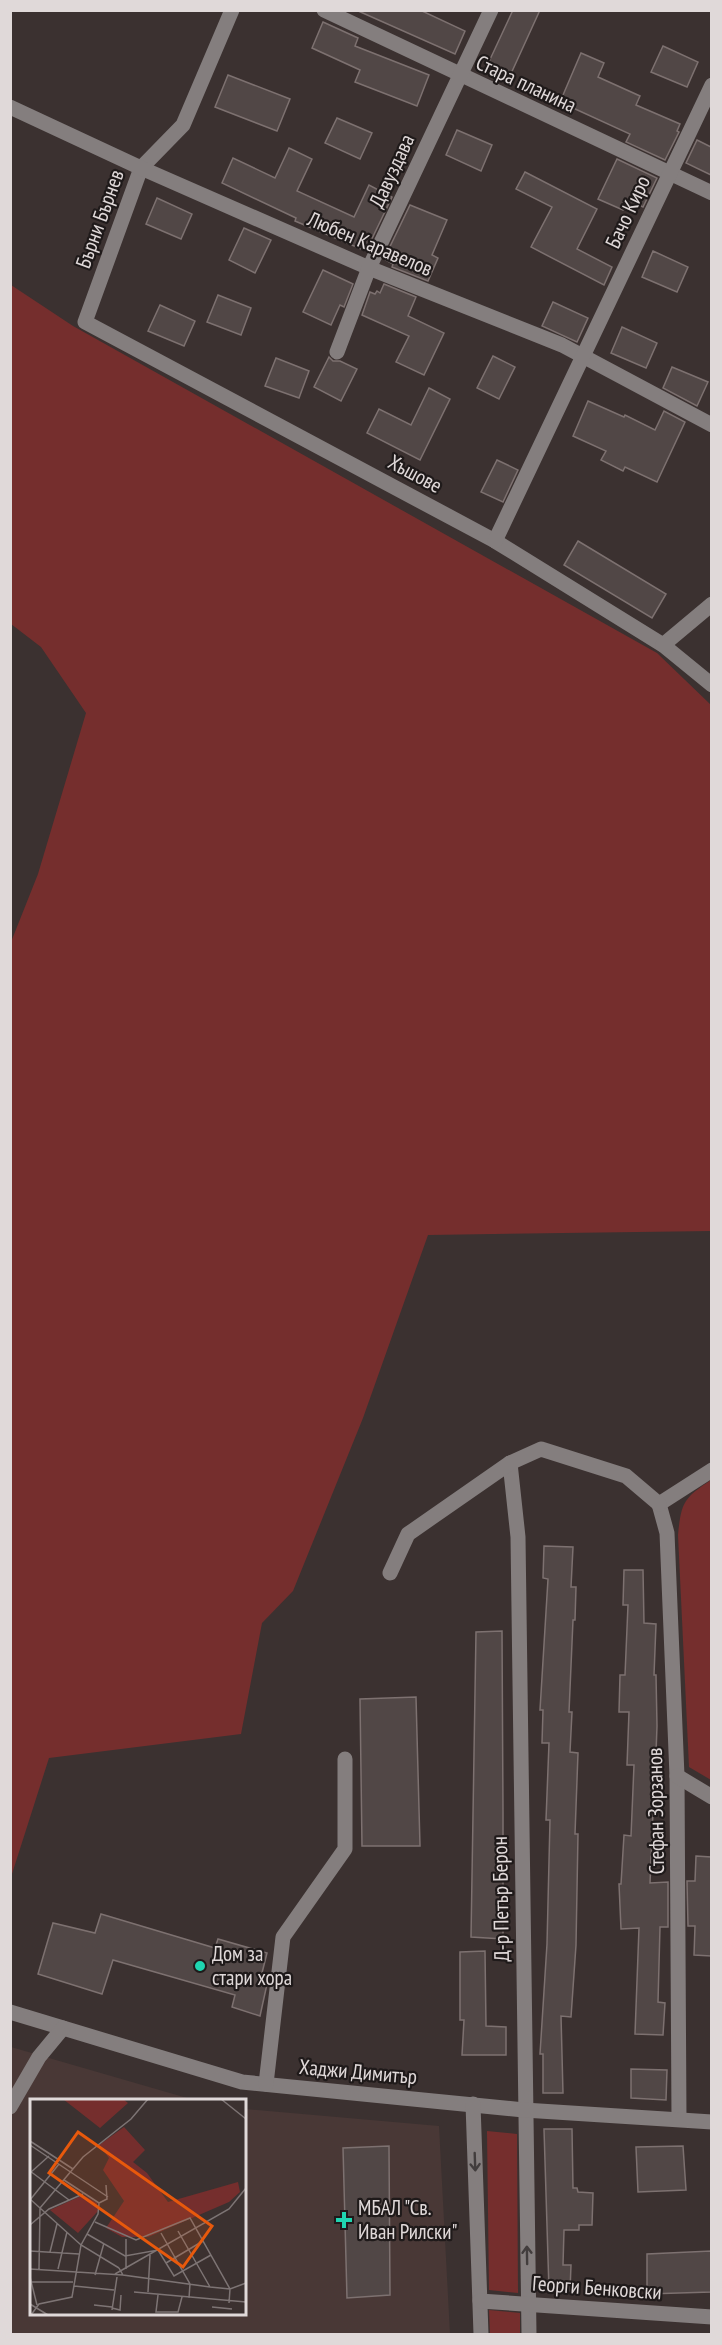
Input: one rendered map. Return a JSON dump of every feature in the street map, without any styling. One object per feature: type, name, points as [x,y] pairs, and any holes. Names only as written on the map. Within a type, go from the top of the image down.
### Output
[{"type":"street","name":"Бърни Бърнев","points":[[85,322],[141,168],[183,125],[232,10]]},
{"type":"street","name":"Стара планина","points":[[324,10],[711,193]]},
{"type":"street","name":"Давуздава","points":[[337,352],[369,268],[491,10]]},
{"type":"street","name":"Бачо Киро","points":[[495,541],[711,85]]},
{"type":"street","name":"Любен Каравелов","points":[[10,107],[141,168],[369,268],[562,345],[711,425]]},
{"type":"street","name":"Хъшове","points":[[85,322],[495,541],[663,645],[711,685]]},
{"type":"street","points":[[663,645],[711,604]]},
{"type":"street","points":[[390,1573],[408,1534],[510,1462],[541,1449],[626,1476],[659,1504],[711,1470]]},
{"type":"street","name":"Д-р Петър Берон","points":[[510,1462],[518,1537],[524,2110],[529,2334]]},
{"type":"street","name":"Стефан Зорзанов","points":[[659,1504],[667,1533],[677,1776],[679,2119]]},
{"type":"street","points":[[266,2084],[283,1936],[345,1849],[345,1759]]},
{"type":"street","points":[[677,1776],[711,1797]]},
{"type":"street","name":"Хаджи Димитър","points":[[10,2012],[242,2082],[524,2110],[711,2122]]},
{"type":"street","points":[[10,2107],[39,2057],[63,2028]]},
{"type":"street","points":[[473,2104],[481,2334]]},
{"type":"street","name":"Георги Бенковски","points":[[480,2301],[711,2317]]},
{"type":"shaded area","points":[[11,285],[73,326],[657,653],[711,705],[712,1231],[428,1235],[363,1418],[293,1591],[262,1623],[241,1734],[49,1758],[11,1877],[11,942],[38,874],[86,713],[41,647],[11,624]]},
{"type":"shaded area","points":[[711,1480],[711,1780],[689,1767],[678,1535],[683,1508],[689,1497]]},
{"type":"shaded area","name":"МБАЛ \"Св. Иван Рилски\"","points":[[11,2047],[191,2099],[30,2099],[30,2315],[246,2315],[246,2109],[439,2126],[450,2334],[11,2334]]},
{"type":"shaded area","points":[[487,2131],[517,2134],[518,2293],[489,2290]]},
{"type":"shaded area","points":[[489,2310],[520,2313],[520,2334],[490,2334]]},
{"type":"building","points":[[356,10],[420,10],[465,31],[455,54]]},
{"type":"building","points":[[513,10],[540,10],[509,78],[486,68]]},
{"type":"building","points":[[323,22],[358,38],[355,46],[429,75],[417,106],[355,82],[360,70],[312,48]]},
{"type":"building","points":[[663,46],[698,62],[687,87],[651,72]]},
{"type":"building","points":[[581,53],[604,63],[598,77],[640,96],[636,105],[680,124],[677,131],[679,132],[665,160],[626,142],[630,134],[560,102]]},
{"type":"building","points":[[228,75],[290,99],[277,131],[215,107]]},
{"type":"building","points":[[337,118],[372,133],[360,159],[325,143]]},
{"type":"building","points":[[457,130],[492,145],[481,171],[446,155]]},
{"type":"building","points":[[697,140],[711,147],[711,175],[686,163]]},
{"type":"building","points":[[289,148],[312,159],[297,191],[354,217],[369,185],[392,197],[366,251],[295,221],[296,218],[222,183],[233,158],[275,178]]},
{"type":"building","points":[[617,159],[657,178],[643,207],[628,200],[623,210],[598,199]]},
{"type":"building","points":[[525,172],[597,209],[577,249],[612,267],[604,285],[531,247],[552,207],[516,189]]},
{"type":"building","points":[[157,198],[192,214],[181,239],[146,224]]},
{"type":"building","points":[[410,205],[447,220],[432,255],[438,258],[428,281],[392,267],[393,264],[384,259]]},
{"type":"building","points":[[244,228],[271,240],[255,273],[229,260]]},
{"type":"building","points":[[653,251],[688,267],[677,292],[642,277]]},
{"type":"building","points":[[323,270],[353,284],[344,307],[340,305],[331,325],[303,312]]},
{"type":"building","points":[[384,284],[416,297],[408,316],[444,333],[424,375],[396,362],[409,336],[362,315],[370,292],[380,293]]},
{"type":"building","points":[[218,295],[251,308],[241,335],[207,322]]},
{"type":"building","points":[[553,302],[588,318],[577,342],[542,326]]},
{"type":"building","points":[[160,305],[195,321],[184,346],[148,331]]},
{"type":"building","points":[[622,327],[657,343],[646,368],[611,353]]},
{"type":"building","points":[[493,356],[515,367],[499,399],[477,388]]},
{"type":"building","points":[[329,357],[333,361],[340,361],[357,369],[341,401],[314,387]]},
{"type":"building","points":[[276,358],[309,371],[299,398],[265,386]]},
{"type":"building","points":[[672,367],[708,382],[697,406],[663,388]]},
{"type":"building","points":[[429,388],[450,399],[420,460],[367,433],[379,409],[411,425]]},
{"type":"building","points":[[588,401],[624,417],[625,415],[655,430],[664,411],[685,422],[657,482],[625,467],[623,471],[601,460],[606,451],[573,436]]},
{"type":"building","points":[[497,460],[518,470],[503,502],[481,492]]},
{"type":"building","points":[[578,541],[666,594],[652,618],[564,565]]},
{"type":"building","points":[[544,1546],[573,1547],[571,1587],[576,1587],[569,1712],[572,1712],[570,1752],[578,1753],[575,1834],[578,1834],[576,1945],[571,2017],[561,2016],[563,2093],[543,2093],[543,2054],[540,2054],[547,1944],[550,1820],[546,1820],[549,1743],[542,1743],[543,1710],[540,1710],[548,1579],[543,1578]]},
{"type":"building","points":[[624,1570],[643,1570],[644,1623],[656,1624],[655,1780],[662,1780],[661,1812],[653,1812],[650,1883],[668,1882],[668,1927],[660,1927],[658,2002],[665,2003],[663,2035],[635,2034],[639,1928],[621,1929],[619,1884],[621,1884],[624,1835],[631,1836],[634,1765],[627,1765],[629,1712],[619,1712],[620,1675],[625,1675],[628,1605],[623,1605]]},
{"type":"building","points":[[502,1631],[503,1939],[471,1937],[476,1632]]},
{"type":"building","points":[[416,1697],[420,1846],[362,1846],[360,1699]]},
{"type":"building","points":[[696,1856],[711,1857],[711,1956],[694,1955],[695,1926],[688,1926],[687,1881],[695,1881]]},
{"type":"building","name":"Дом за стари хора","points":[[101,1914],[215,1948],[218,1939],[267,1953],[262,1973],[269,1975],[260,2016],[232,2007],[235,1995],[113,1960],[102,1994],[38,1974],[53,1923],[95,1933]]},
{"type":"building","points":[[485,1951],[486,2026],[506,2027],[506,2055],[462,2055],[464,2020],[460,2020],[460,1952]]},
{"type":"building","points":[[631,2069],[667,2070],[666,2100],[631,2098]]},
{"type":"building","points":[[544,2129],[572,2129],[573,2188],[577,2188],[578,2192],[593,2193],[592,2225],[579,2225],[579,2230],[564,2230],[563,2265],[571,2265],[570,2291],[549,2290]]},
{"type":"building","points":[[389,2146],[390,2295],[347,2298],[343,2148]]},
{"type":"building","points":[[683,2146],[686,2190],[638,2192],[636,2147]]},
{"type":"building","points":[[711,2251],[711,2292],[647,2294],[647,2254]]},
{"type":"place","name":"Дом за стари хора","points":[[200,1966]]},
{"type":"place","name":"МБАЛ \"Св. Иван Рилски\"","points":[[344,2220]]}]
